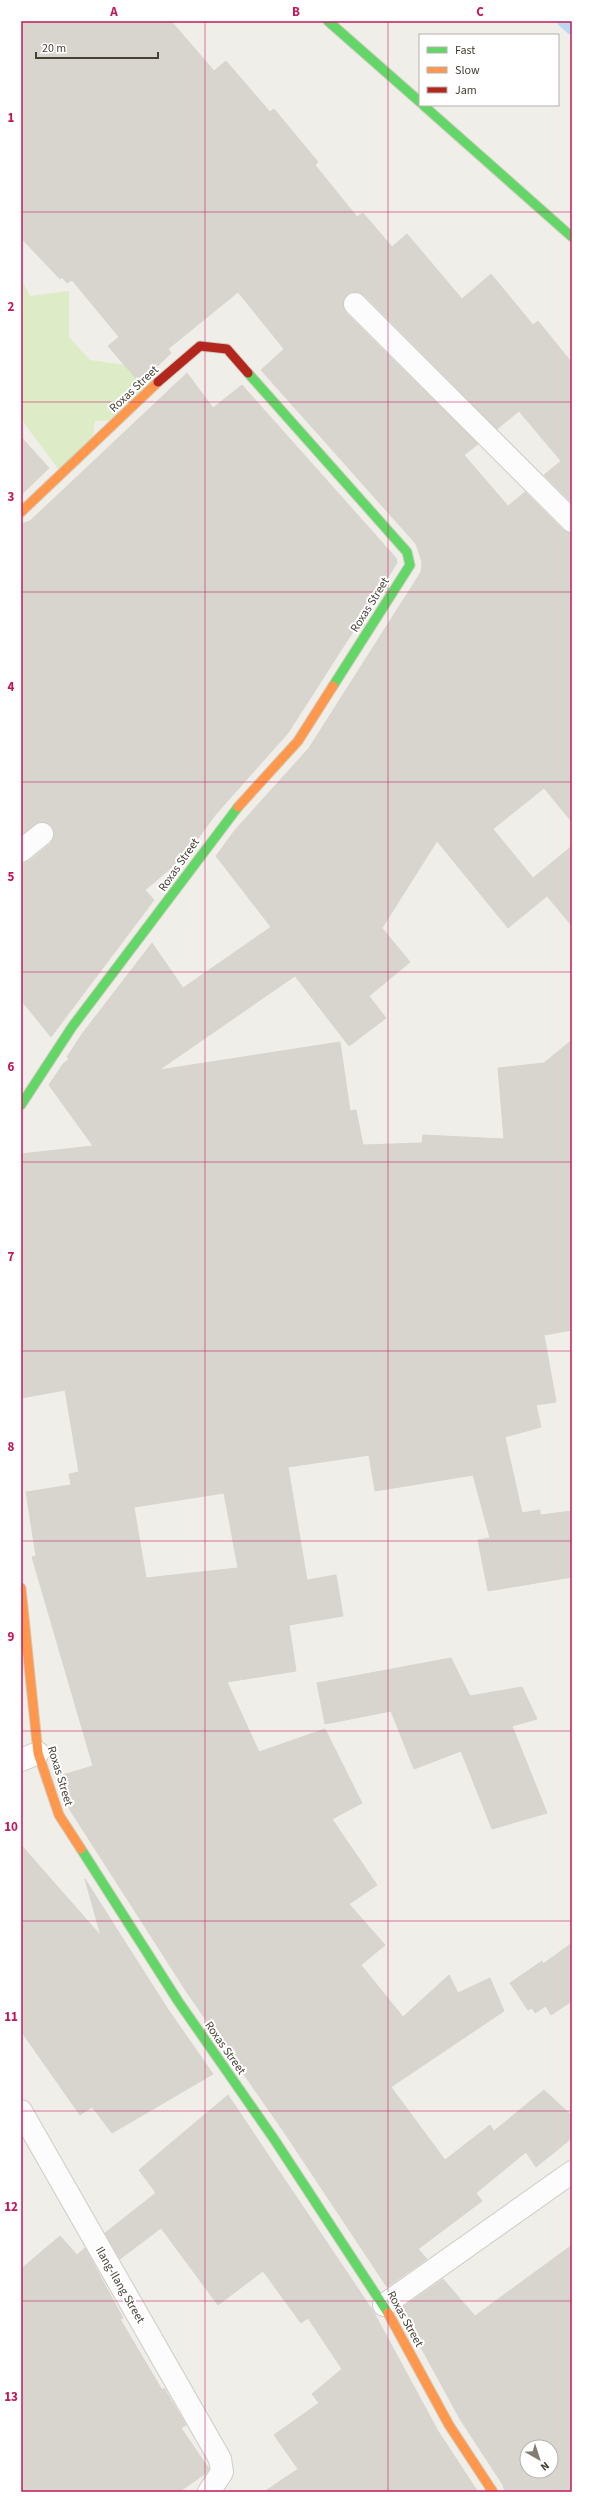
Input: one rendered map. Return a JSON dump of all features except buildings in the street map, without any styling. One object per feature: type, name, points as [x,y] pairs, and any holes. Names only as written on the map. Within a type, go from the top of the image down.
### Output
[{"type":"street","points":[[328,21],[419,101]]},
{"type":"street","points":[[424,106],[572,237]]},
{"type":"street","points":[[355,304],[572,521]]},
{"type":"street","name":"Roxas Street","points":[[21,512],[171,370],[200,346],[227,349],[306,441],[408,552],[410,566],[298,741],[225,822],[165,906],[72,1027],[21,1105]]},
{"type":"street","points":[[21,851],[42,834]]},
{"type":"street","name":"Roxas Street","points":[[21,1588],[30,1756],[59,1815],[178,2002],[274,2139],[384,2305],[449,2425],[493,2492]]},
{"type":"street","name":"Ilang-Ilang Street","points":[[21,2111],[220,2459],[222,2472],[209,2492]]},
{"type":"street","points":[[384,2305],[572,2172]]},
{"type":"green space","points":[[21,278],[30,296],[69,291],[69,337],[90,360],[154,369],[154,391],[119,420],[95,421],[92,446],[59,470],[21,419]]},
{"type":"waterway","points":[[563,21],[572,29]]},
{"type":"traffic: fast","points":[[328,21],[419,101]]},
{"type":"traffic: fast","points":[[424,106],[572,237]]},
{"type":"traffic: fast","points":[[248,373],[407,552],[410,565],[333,686]]},
{"type":"traffic: fast","points":[[21,1105],[72,1027],[238,807]]},
{"type":"traffic: fast","points":[[81,1849],[178,2001],[274,2139],[388,2313]]},
{"type":"traffic: slow","points":[[21,512],[158,382]]},
{"type":"traffic: slow","points":[[238,807],[298,741],[333,686]]},
{"type":"traffic: slow","points":[[21,1588],[38,1753],[59,1815],[81,1849]]},
{"type":"traffic: slow","points":[[388,2313],[449,2425],[493,2492]]},
{"type":"traffic: jam","points":[[158,382],[200,346],[227,349],[248,373]]}]
